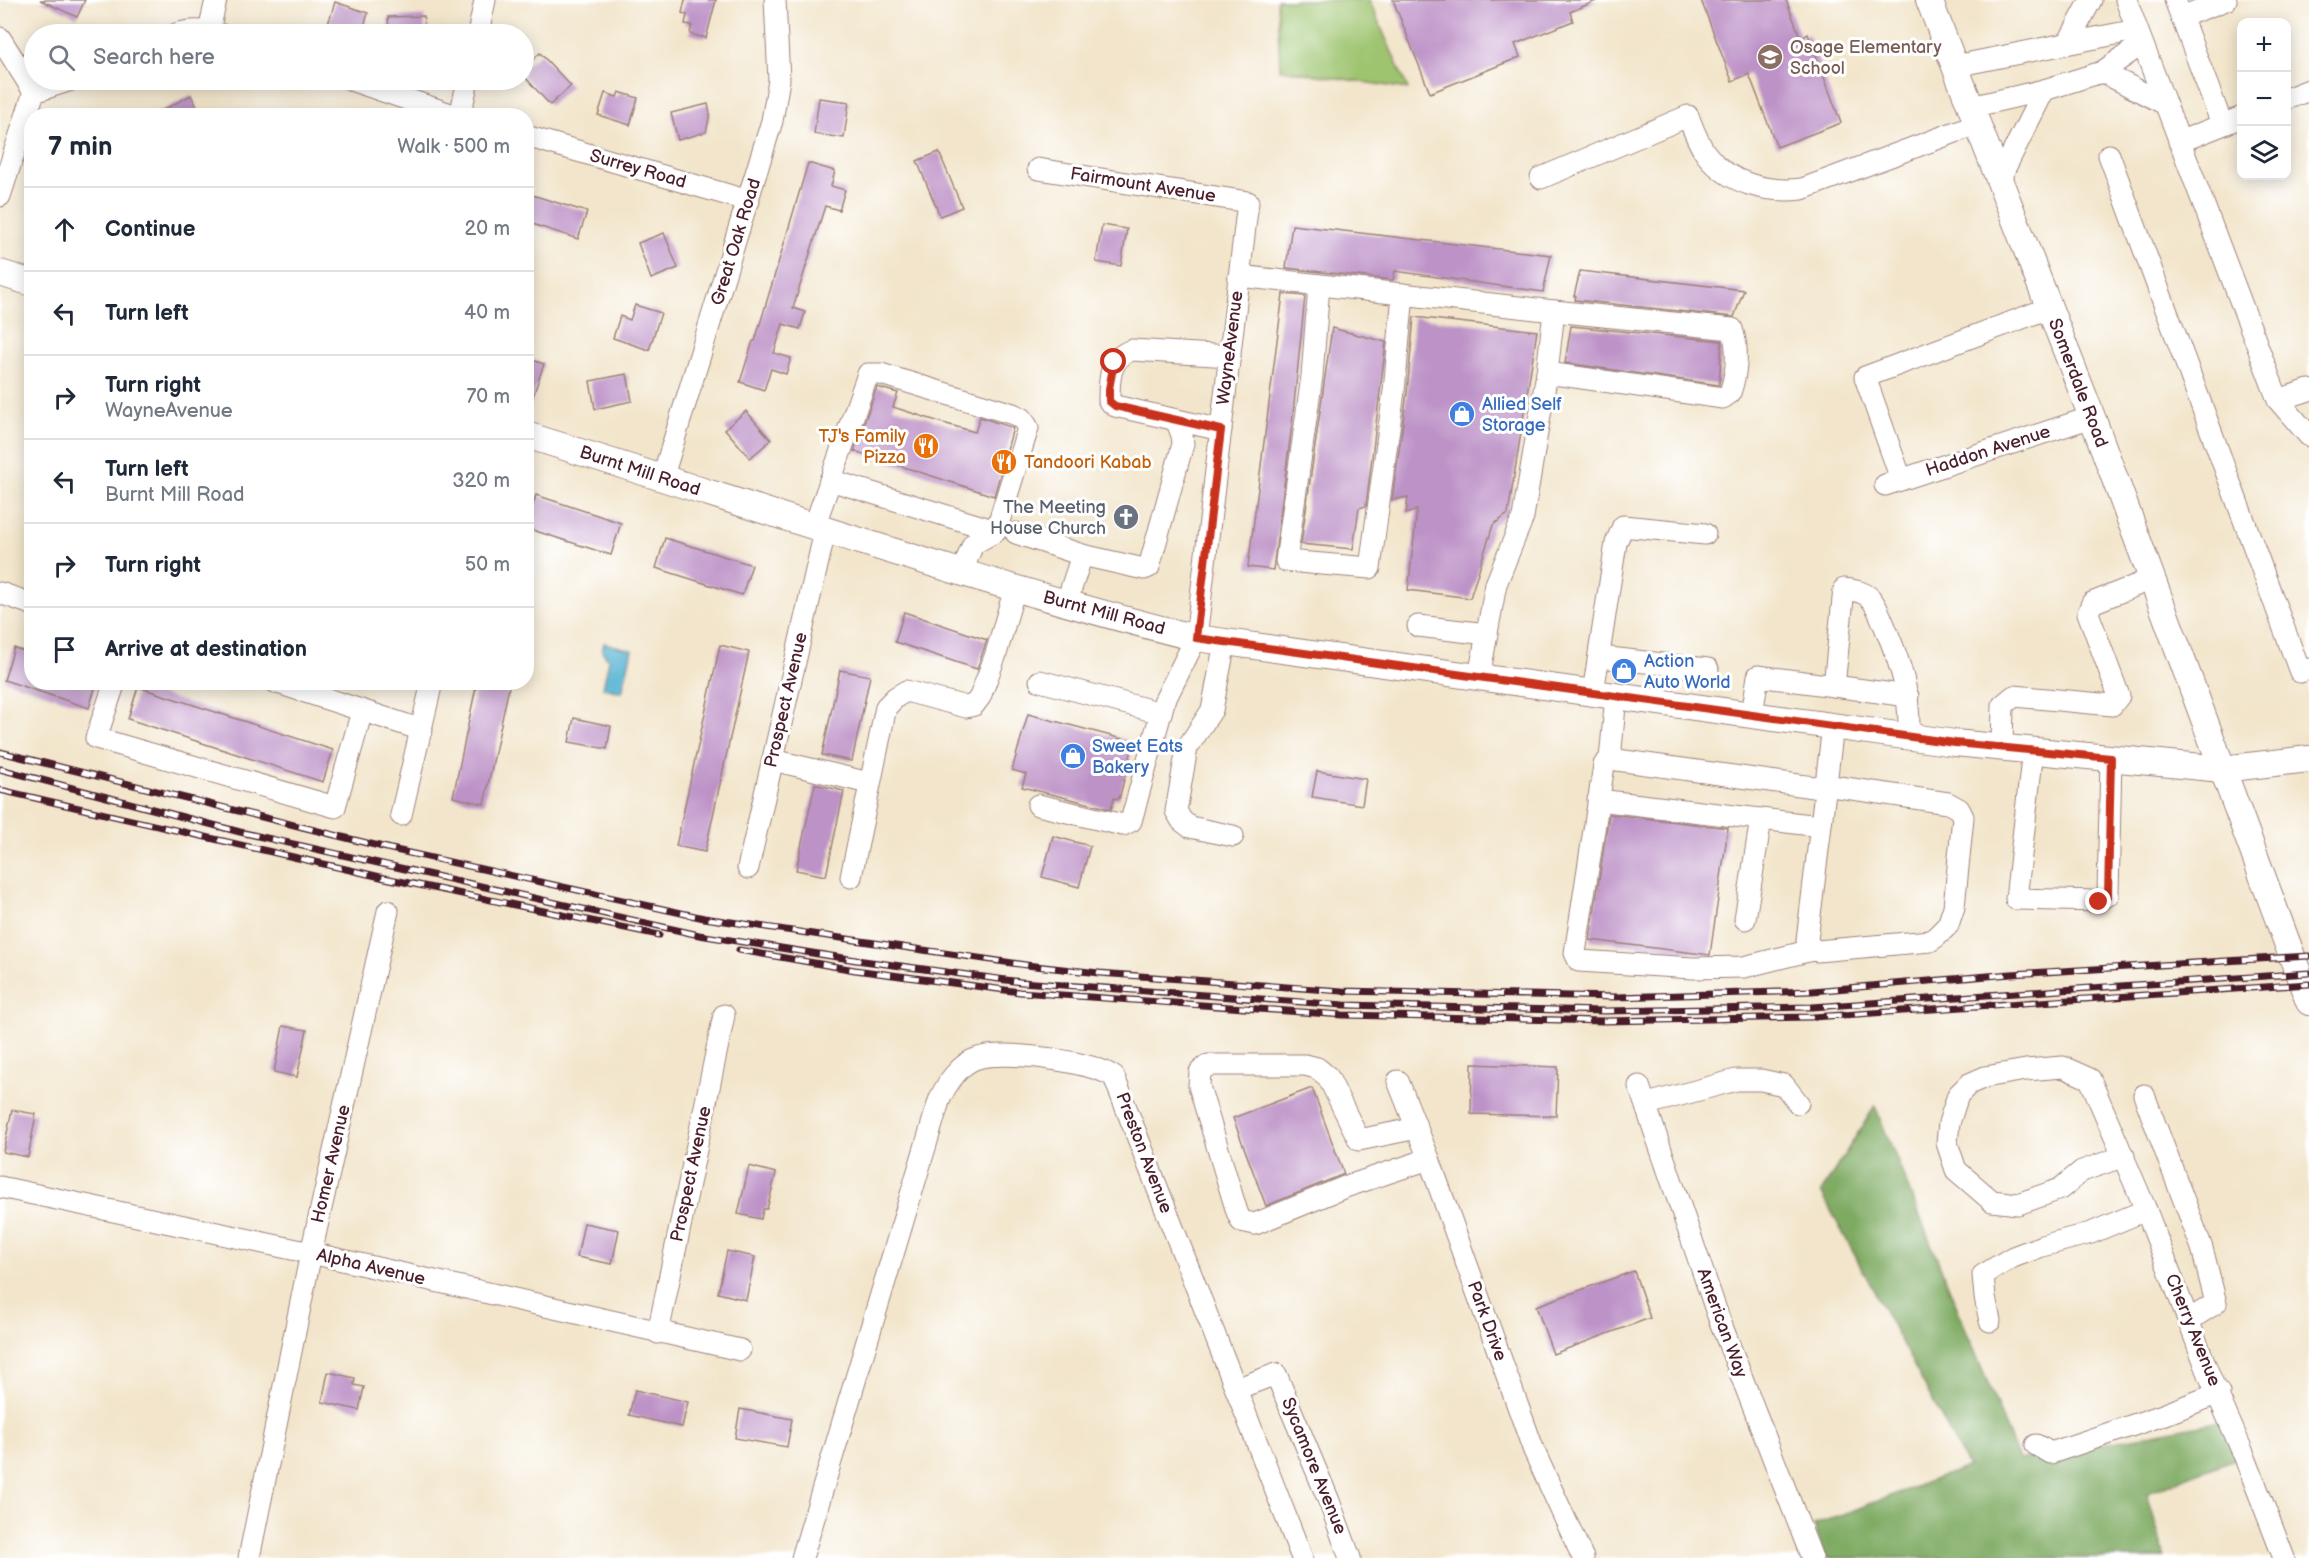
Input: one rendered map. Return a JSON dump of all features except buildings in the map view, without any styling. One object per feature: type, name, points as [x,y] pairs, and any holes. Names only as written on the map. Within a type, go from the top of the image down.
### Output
[{"type":"main road","name":"Somerdale Road","points":[[1929,0],[2092,417],[2309,1002]]},
{"type":"main road","points":[[0,273],[24,280]]},
{"type":"main road","name":"Burnt Mill Road","points":[[534,438],[819,529],[1066,604],[1196,638],[1833,726],[2002,747],[2222,768],[2309,759]]},
{"type":"street","points":[[215,24],[216,0]]},
{"type":"street","points":[[480,24],[485,0]]},
{"type":"street","name":"Great Oak Road","points":[[662,479],[772,121],[779,80],[776,0]]},
{"type":"street","points":[[2068,43],[2091,0]]},
{"type":"street","points":[[2126,0],[2278,400],[2309,436]]},
{"type":"street","points":[[2179,142],[2232,121],[2178,9],[2226,0]]},
{"type":"street","points":[[1955,66],[2068,43],[2139,37]]},
{"type":"street","points":[[1541,178],[1688,116],[1702,147],[1719,168],[1746,184],[1773,190],[1802,189],[1974,115],[2102,72],[2139,37]]},
{"type":"street","points":[[0,38],[24,76]]},
{"type":"street","points":[[2102,72],[2165,104]]},
{"type":"street","points":[[29,108],[34,92],[40,90]]},
{"type":"street","points":[[381,90],[434,108]]},
{"type":"street","points":[[460,108],[465,90]]},
{"type":"street","points":[[1999,180],[2044,90]]},
{"type":"street","points":[[2291,97],[2309,90]]},
{"type":"street","points":[[0,196],[24,123]]},
{"type":"street","name":"Surrey Road","points":[[534,138],[748,201]]},
{"type":"street","points":[[2109,155],[2300,672],[2309,669]]},
{"type":"street","name":"Fairmount Avenue","points":[[1038,169],[1248,202]]},
{"type":"street","name":"WayneAvenue","points":[[1038,805],[1123,825],[1128,824],[1134,817],[1164,702],[1196,638],[1248,202]]},
{"type":"street","points":[[1239,276],[1732,329],[1737,343],[1734,380],[1730,393],[1723,398],[1547,373]]},
{"type":"street","points":[[1319,285],[1312,376],[1286,561],[1370,568],[1394,392],[1403,294]]},
{"type":"street","name":"Haddon Avenue","points":[[2049,308],[1865,377],[1893,482],[2092,417]]},
{"type":"street","points":[[1479,677],[1496,584],[1523,517],[1547,373],[1554,311]]},
{"type":"street","points":[[1221,430],[1115,406],[1109,401],[1109,389],[1114,362],[1121,354],[1132,350],[1230,356]]},
{"type":"street","name":"Prospect Avenue","points":[[748,868],[773,760],[830,480],[868,375],[881,374],[1022,418],[1028,428],[1006,532]]},
{"type":"street","points":[[2278,400],[2309,390]]},
{"type":"street","points":[[830,480],[1082,555],[1144,569],[1149,567],[1183,444],[1176,420]]},
{"type":"street","points":[[1610,759],[1813,787],[1825,785],[1948,803],[1959,809],[1963,817],[1954,907],[1948,925],[1929,941],[1812,950],[1744,967],[1693,968],[1578,961],[1575,953],[1598,800],[1604,765],[1610,759],[1600,657],[1616,543],[1623,526],[1705,534]]},
{"type":"street","points":[[962,572],[973,544],[1006,532]]},
{"type":"street","points":[[1066,604],[1082,555]]},
{"type":"street","points":[[2002,747],[2003,705],[2014,696],[2112,705],[2119,696],[2088,613],[2092,603],[2151,579]]},
{"type":"street","points":[[851,877],[886,708],[896,697],[906,691],[966,707],[974,705],[981,697],[1015,588]]},
{"type":"street","points":[[1834,686],[1844,589],[1862,593],[1870,598],[1895,649],[1908,696],[1909,736]]},
{"type":"street","points":[[0,593],[24,601]]},
{"type":"street","points":[[1418,626],[1487,634]]},
{"type":"street","points":[[1225,642],[1212,710],[1187,748],[1176,811],[1182,821],[1190,827],[1233,836]]},
{"type":"street","points":[[1600,657],[1708,669]]},
{"type":"street","points":[[1752,715],[1758,676],[1908,696]]},
{"type":"street","points":[[1040,681],[1161,713]]},
{"type":"street","points":[[112,690],[96,738],[335,807],[362,711]]},
{"type":"street","points":[[299,690],[422,730]]},
{"type":"street","points":[[401,815],[430,690]]},
{"type":"street","points":[[1812,950],[1807,940],[1833,726]]},
{"type":"street","points":[[2033,750],[2016,898],[2099,902],[2108,895],[2111,758]]},
{"type":"street","points":[[773,760],[869,783]]},
{"type":"street","points":[[1598,800],[1820,826]]},
{"type":"street","points":[[1745,919],[1761,819]]},
{"type":"street","name":"Homer Avenue","points":[[249,1558],[311,1253],[388,912]]},
{"type":"street","name":"Prospect Avenue","points":[[658,1333],[724,1015]]},
{"type":"street","name":"Preston Avenue","points":[[802,1558],[939,1101],[943,1091],[956,1074],[977,1058],[996,1055],[1088,1064],[1105,1070],[1114,1077],[1302,1558]]},
{"type":"street","points":[[1417,1128],[1359,1140],[1328,1077],[1317,1068],[1305,1065],[1208,1065],[1200,1072],[1199,1086],[1241,1221],[1255,1224],[1345,1187],[1429,1159]]},
{"type":"street","name":"Cherry Avenue","points":[[2124,1156],[2082,1171],[2060,1189],[2018,1204],[1992,1201],[1956,1170],[1947,1143],[1949,1123],[1958,1095],[1969,1084],[1985,1077],[2063,1067],[2090,1079],[2101,1102],[2124,1156],[2146,1210],[2210,1377],[2219,1393],[2284,1558]]},
{"type":"street","name":"American Way","points":[[1798,1103],[1784,1084],[1761,1080],[1736,1080],[1643,1095],[1718,1316],[1812,1558]]},
{"type":"street","name":"Park Drive","points":[[1398,1081],[1429,1159],[1534,1451],[1583,1558]]},
{"type":"street","points":[[2144,1095],[2202,1248],[2216,1303],[2189,1320]]},
{"type":"street","name":"Alpha Avenue","points":[[0,1187],[311,1253],[741,1350]]},
{"type":"street","points":[[1990,1321],[1984,1297],[1983,1275],[2013,1257],[2042,1246],[2091,1233],[2146,1210]]},
{"type":"street","name":"Sycamore Avenue","points":[[1236,1389],[1276,1374],[1350,1558]]},
{"type":"street","points":[[2037,1445],[2051,1453],[2219,1393]]},
{"type":"green space","points":[[1277,0],[1369,0],[1408,89],[1280,69]]},
{"type":"green space","points":[[1875,1106],[2019,1460],[2236,1418],[2249,1453],[2147,1493],[2165,1558],[1825,1558],[1814,1525],[1968,1467],[1821,1192]]},
{"type":"water","points":[[604,643],[632,650],[622,692],[603,688],[609,660],[602,651]]},
{"type":"railway","points":[[0,752],[391,849],[704,918],[1026,965],[1099,973],[1342,991],[1616,997],[1812,991],[2011,974],[2309,956]]},
{"type":"railway","points":[[0,769],[240,832],[699,935],[856,960],[1021,982],[1344,1005],[1605,1011],[1812,1007],[2309,973]]},
{"type":"railway","points":[[0,790],[385,878],[659,935]]},
{"type":"railway","points":[[739,950],[855,970],[1020,992],[1343,1015],[1605,1021],[1813,1017],[2309,984]]},
{"type":"place","name":"Osage Elementary School","points":[[1770,57]]},
{"type":"place","name":"Allied Self Storage","points":[[1462,414]]},
{"type":"place","name":"TJ's Family Pizza","points":[[926,446]]},
{"type":"place","name":"Tandoori Kabab","points":[[1004,462]]},
{"type":"place","name":"The Meeting House Church","points":[[1126,517]]},
{"type":"place","name":"Action Auto World","points":[[1624,671]]},
{"type":"place","name":"Sweet Eats Bakery","points":[[1073,756]]},
{"type":"route","points":[[1114,362],[1109,401],[1115,406],[1221,430],[1196,638],[1955,743],[2111,758],[2108,895],[2099,902]]}]
